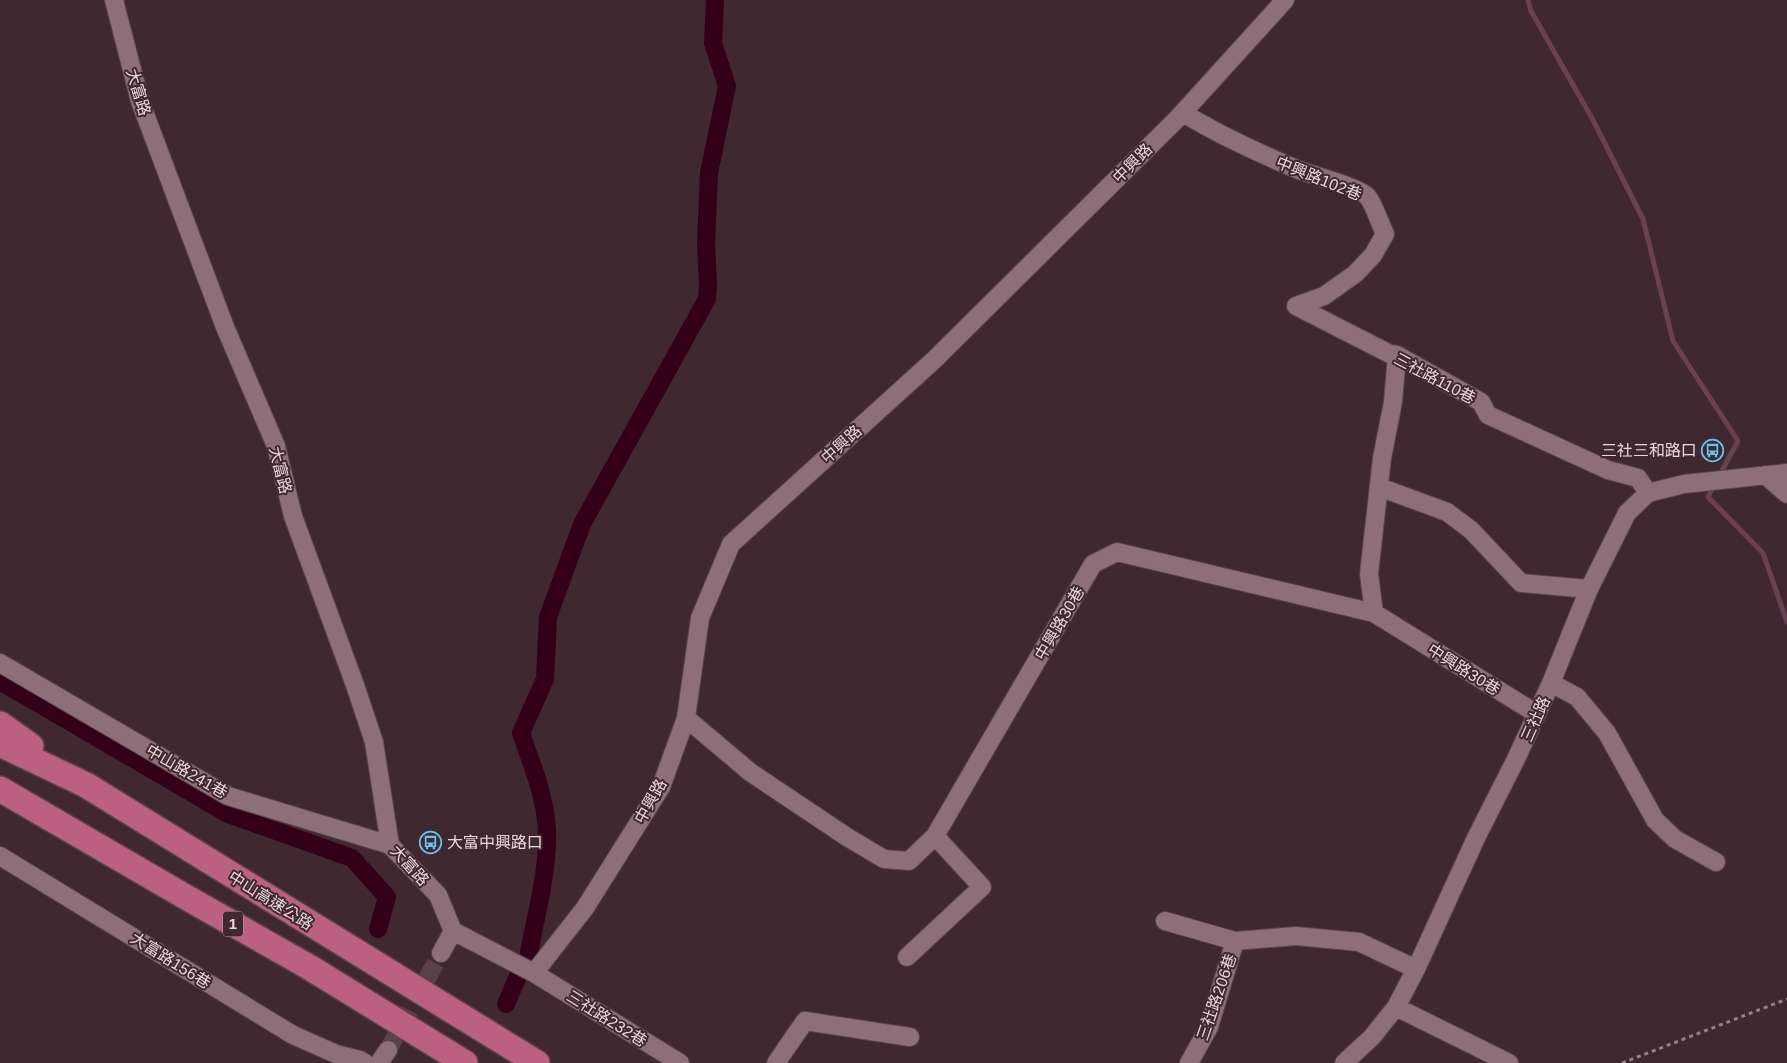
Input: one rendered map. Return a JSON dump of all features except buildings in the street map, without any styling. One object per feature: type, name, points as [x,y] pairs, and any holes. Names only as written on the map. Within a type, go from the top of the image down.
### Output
[{"type":"highway","points":[[0,724],[86,785]]},
{"type":"highway","name":"中山高速公路","points":[[0,744],[86,785],[537,1063]]},
{"type":"highway","name":"1","points":[[0,789],[308,967],[465,1063]]},
{"type":"street","name":"大富路","points":[[114,0],[140,101],[225,327],[276,446],[293,516],[374,742],[390,845],[438,896],[453,931]]},
{"type":"street","name":"中興路","points":[[534,974],[585,908],[661,787],[686,718],[700,618],[731,544],[934,360],[1183,113],[1285,0]]},
{"type":"street","name":"中興路102巷","points":[[1183,113],[1217,134],[1248,149],[1358,191],[1367,197],[1385,234],[1373,255],[1355,274],[1324,296],[1296,306]]},
{"type":"street","name":"三社路110巷","points":[[1296,306],[1390,354],[1397,355],[1481,402],[1488,415],[1608,470],[1638,478],[1648,492]]},
{"type":"street","points":[[1374,613],[1368,574],[1382,458],[1393,402],[1397,355]]},
{"type":"street","points":[[1648,492],[1684,484],[1787,472]]},
{"type":"street","points":[[1765,475],[1787,494]]},
{"type":"street","points":[[1379,487],[1447,512],[1471,530],[1521,583],[1589,589]]},
{"type":"street","name":"三社路","points":[[1344,1063],[1372,1037],[1396,1008],[1537,714],[1589,589],[1627,513],[1648,492]]},
{"type":"street","name":"中興路30巷","points":[[686,718],[750,772],[847,837],[884,859],[909,861],[935,836],[1093,564],[1117,552],[1374,613],[1537,714]]},
{"type":"street","name":"中山路241巷","points":[[0,663],[228,796],[390,845]]},
{"type":"street","points":[[1551,683],[1577,697],[1607,732],[1655,820],[1675,839],[1716,862]]},
{"type":"street","points":[[907,957],[982,887],[935,836]]},
{"type":"street","name":"大富路156巷","points":[[0,856],[293,1035],[335,1058]]},
{"type":"street","name":"三社路206巷","points":[[1165,921],[1235,941],[1209,1027],[1189,1063]]},
{"type":"street","points":[[441,954],[453,931],[534,974]]},
{"type":"street","points":[[1235,941],[1296,936],[1359,942],[1416,969]]},
{"type":"street","name":"三社路232巷","points":[[534,974],[680,1063]]},
{"type":"street","points":[[1396,1008],[1509,1063]]},
{"type":"street","points":[[776,1063],[805,1021],[910,1037]]},
{"type":"street","points":[[335,1058],[360,1060],[366,1063]]},
{"type":"path","points":[[1622,1063],[1787,998]]},
{"type":"waterway","points":[[529,953],[544,878],[547,832],[541,794],[521,733],[545,679],[548,617],[582,524],[707,299],[706,244],[709,173],[727,86],[713,43],[715,0]]},
{"type":"waterway","points":[[1528,0],[1531,11],[1593,120],[1643,219],[1673,341],[1738,441],[1719,476]]},
{"type":"waterway","points":[[1714,485],[1708,497],[1763,553],[1787,622]]},
{"type":"waterway","points":[[0,681],[228,814],[352,858],[387,897],[378,929]]},
{"type":"waterway","points":[[506,1004],[518,976]]},
{"type":"tunnel","points":[[388,1050],[441,953]]},
{"type":"place","name":"三社三和路口","points":[[1713,450]]},
{"type":"place","name":"大富中興路口","points":[[431,842]]}]
